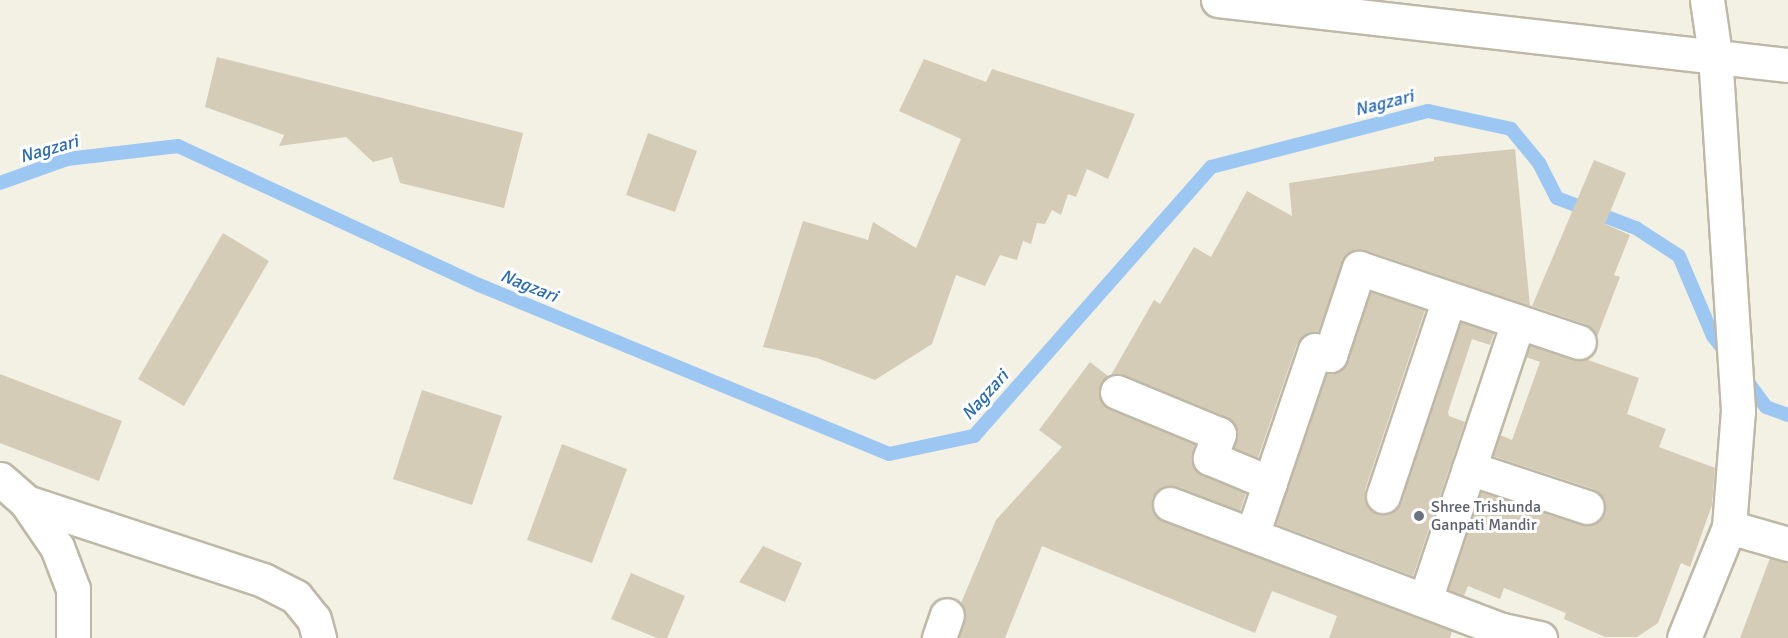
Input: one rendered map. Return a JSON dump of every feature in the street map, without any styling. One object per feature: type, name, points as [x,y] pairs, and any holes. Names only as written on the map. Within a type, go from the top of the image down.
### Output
[{"type":"street","points":[[1218,0],[1715,54],[1788,65]]},
{"type":"street","points":[[1684,638],[1729,527],[1738,410],[1731,261],[1715,54],[1707,0]]},
{"type":"street","points":[[1252,535],[1315,350],[1330,355],[1359,268],[1579,342]]},
{"type":"street","points":[[1383,496],[1449,299]]},
{"type":"street","points":[[1425,600],[1518,322]]},
{"type":"street","points":[[1116,392],[1219,434],[1210,458],[1270,483]]},
{"type":"street","points":[[1469,468],[1587,507]]},
{"type":"street","points":[[0,478],[26,502],[57,547],[73,589],[73,638]]},
{"type":"street","points":[[26,502],[263,580],[296,597],[314,619],[319,638]]},
{"type":"street","points":[[1170,504],[1425,600],[1499,634],[1540,638]]},
{"type":"street","points":[[1729,527],[1788,544]]},
{"type":"building","points":[[217,57],[523,133],[504,208],[400,183],[392,157],[373,162],[346,137],[279,146],[284,135],[205,107]]},
{"type":"building","points":[[924,59],[986,82],[992,69],[1135,114],[1108,179],[1087,169],[1076,197],[1068,194],[1061,215],[1052,210],[1045,224],[1037,223],[1031,244],[1023,241],[1017,260],[1000,255],[985,286],[956,275],[932,344],[875,380],[817,358],[763,347],[803,221],[868,240],[873,222],[916,248],[961,139],[899,111]]},
{"type":"building","points":[[648,133],[697,151],[675,212],[626,195]]},
{"type":"building","points":[[1515,149],[1530,306],[1365,250],[1347,254],[1318,332],[1303,336],[1297,344],[1258,458],[1234,448],[1237,431],[1226,417],[1124,375],[1111,375],[1154,300],[1160,304],[1194,247],[1211,257],[1247,191],[1292,216],[1289,183],[1434,161],[1434,157]]},
{"type":"building","points":[[1594,160],[1626,173],[1605,224],[1630,235],[1614,275],[1620,277],[1597,337],[1585,324],[1532,306]]},
{"type":"building","points":[[223,233],[269,261],[184,406],[138,379]]},
{"type":"building","points":[[1371,292],[1425,310],[1365,490],[1365,500],[1377,514],[1387,514],[1401,502],[1461,322],[1494,333],[1490,345],[1472,339],[1448,412],[1449,416],[1465,422],[1413,576],[1276,524],[1327,373],[1342,369],[1348,361]]},
{"type":"building","points":[[1530,345],[1573,360],[1589,357],[1588,360],[1639,378],[1627,414],[1666,429],[1659,447],[1715,468],[1712,505],[1690,567],[1681,563],[1658,623],[1637,637],[1605,637],[1564,619],[1566,613],[1504,588],[1500,599],[1468,586],[1464,596],[1448,590],[1481,492],[1582,525],[1591,525],[1605,513],[1605,503],[1593,489],[1493,456],[1500,435],[1512,440],[1540,362],[1526,357]]},
{"type":"building","points":[[1090,362],[1108,376],[1100,385],[1103,404],[1195,444],[1191,460],[1196,470],[1246,493],[1240,511],[1166,486],[1152,498],[1156,516],[1452,631],[1450,638],[1329,638],[1337,616],[1272,591],[1255,633],[1042,546],[1005,638],[959,638],[965,621],[961,603],[996,520],[1062,447],[1039,430]]},
{"type":"building","points":[[0,374],[122,421],[99,481],[0,443]]},
{"type":"building","points":[[422,390],[502,416],[472,505],[393,479]]},
{"type":"building","points":[[562,444],[627,469],[592,563],[527,540]]},
{"type":"building","points":[[763,546],[802,563],[785,602],[739,582]]},
{"type":"building","points":[[1770,558],[1788,562],[1788,638],[1740,638]]},
{"type":"building","points":[[631,573],[685,596],[667,638],[657,638],[611,619]]},
{"type":"waterway","name":"Nagzari","points":[[0,183],[67,159],[178,146],[479,285],[889,454],[974,436],[1211,167],[1428,111],[1511,129],[1539,163],[1557,198],[1636,228],[1679,256],[1713,336],[1727,354]]},
{"type":"waterway","name":"Nagzari","points":[[1742,374],[1766,407],[1788,415]]},
{"type":"place","name":"Shree Trishunda Ganpati Mandir","points":[[1419,516]]}]
